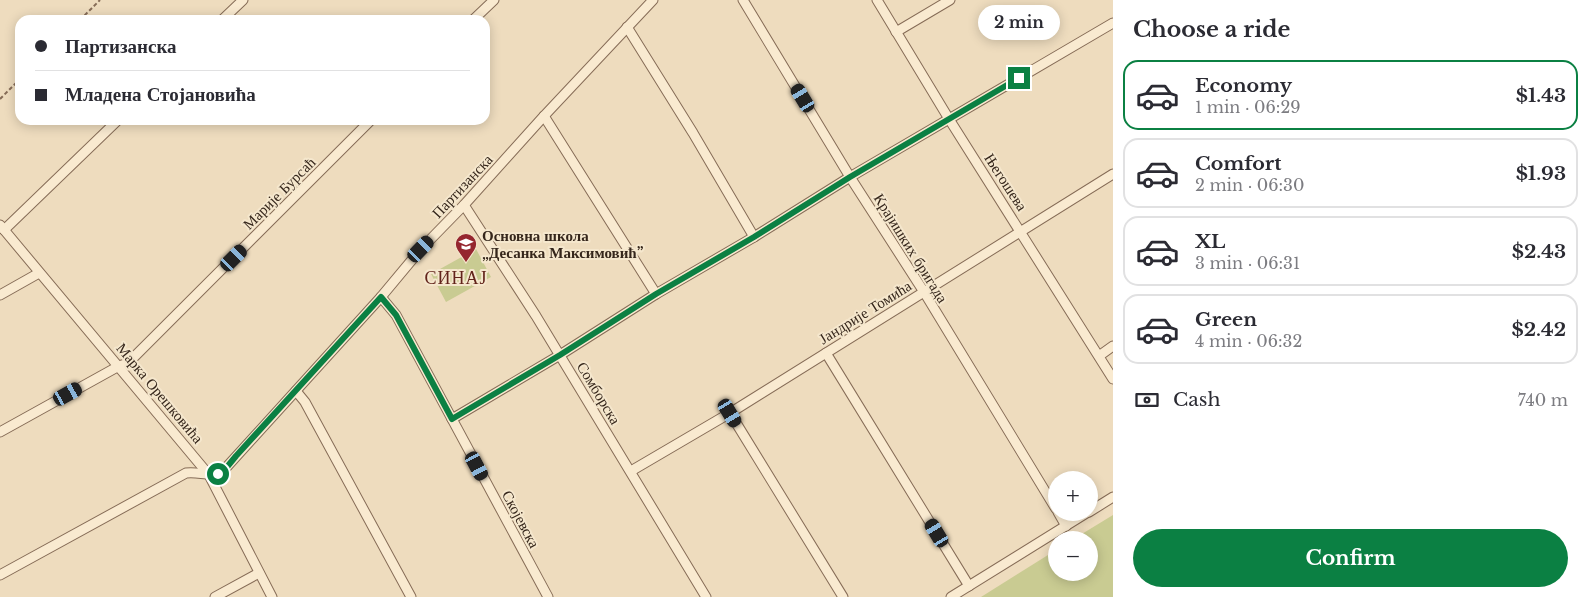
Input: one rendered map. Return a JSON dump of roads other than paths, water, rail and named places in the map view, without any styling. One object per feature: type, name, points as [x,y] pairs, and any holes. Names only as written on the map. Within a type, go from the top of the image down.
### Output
[{"type":"street","points":[[227,15],[243,0]]},
{"type":"street","points":[[478,15],[494,0]]},
{"type":"street","name":"Партизанска","points":[[209,474],[218,474],[227,467],[381,297],[421,249],[653,0]]},
{"type":"street","name":"Крајишких бригада","points":[[744,0],[850,177],[924,292],[1048,496]]},
{"type":"street","name":"Његошева","points":[[877,0],[949,119],[1113,379]]},
{"type":"street","points":[[896,32],[950,0]]},
{"type":"street","points":[[452,419],[850,177],[1113,23]]},
{"type":"street","points":[[627,27],[693,133],[754,237]]},
{"type":"street","points":[[544,116],[656,294]]},
{"type":"street","points":[[2,227],[113,125]]},
{"type":"street","name":"Марије Бурсаћ","points":[[0,432],[119,366],[128,363],[138,355],[366,125]]},
{"type":"street","name":"Јандрије Томића","points":[[631,471],[730,413],[1113,174]]},
{"type":"street","name":"Сомборска","points":[[464,205],[560,355],[706,597]]},
{"type":"street","name":"Марка Орешковића","points":[[2,227],[209,474],[272,597]]},
{"type":"street","points":[[0,295],[39,273]]},
{"type":"street","name":"Скојевска","points":[[381,297],[396,315],[548,597]]},
{"type":"street","points":[[1099,356],[1113,346]]},
{"type":"street","points":[[826,353],[969,586]]},
{"type":"street","points":[[296,391],[305,402],[411,597]]},
{"type":"street","points":[[730,413],[843,597]]},
{"type":"street","points":[[0,575],[186,473],[209,474]]},
{"type":"street","points":[[1098,506],[1113,497]]},
{"type":"street","name":"Крајишких бригада","points":[[1063,521],[1066,526]]},
{"type":"street","points":[[951,597],[1074,521]]},
{"type":"street","points":[[216,597],[259,573]]},
{"type":"place","name":"Основна школа „Десанка Максимовић”","points":[[466,263]]},
{"type":"district","name":"СИНАЈ","points":[[456,278]]}]
